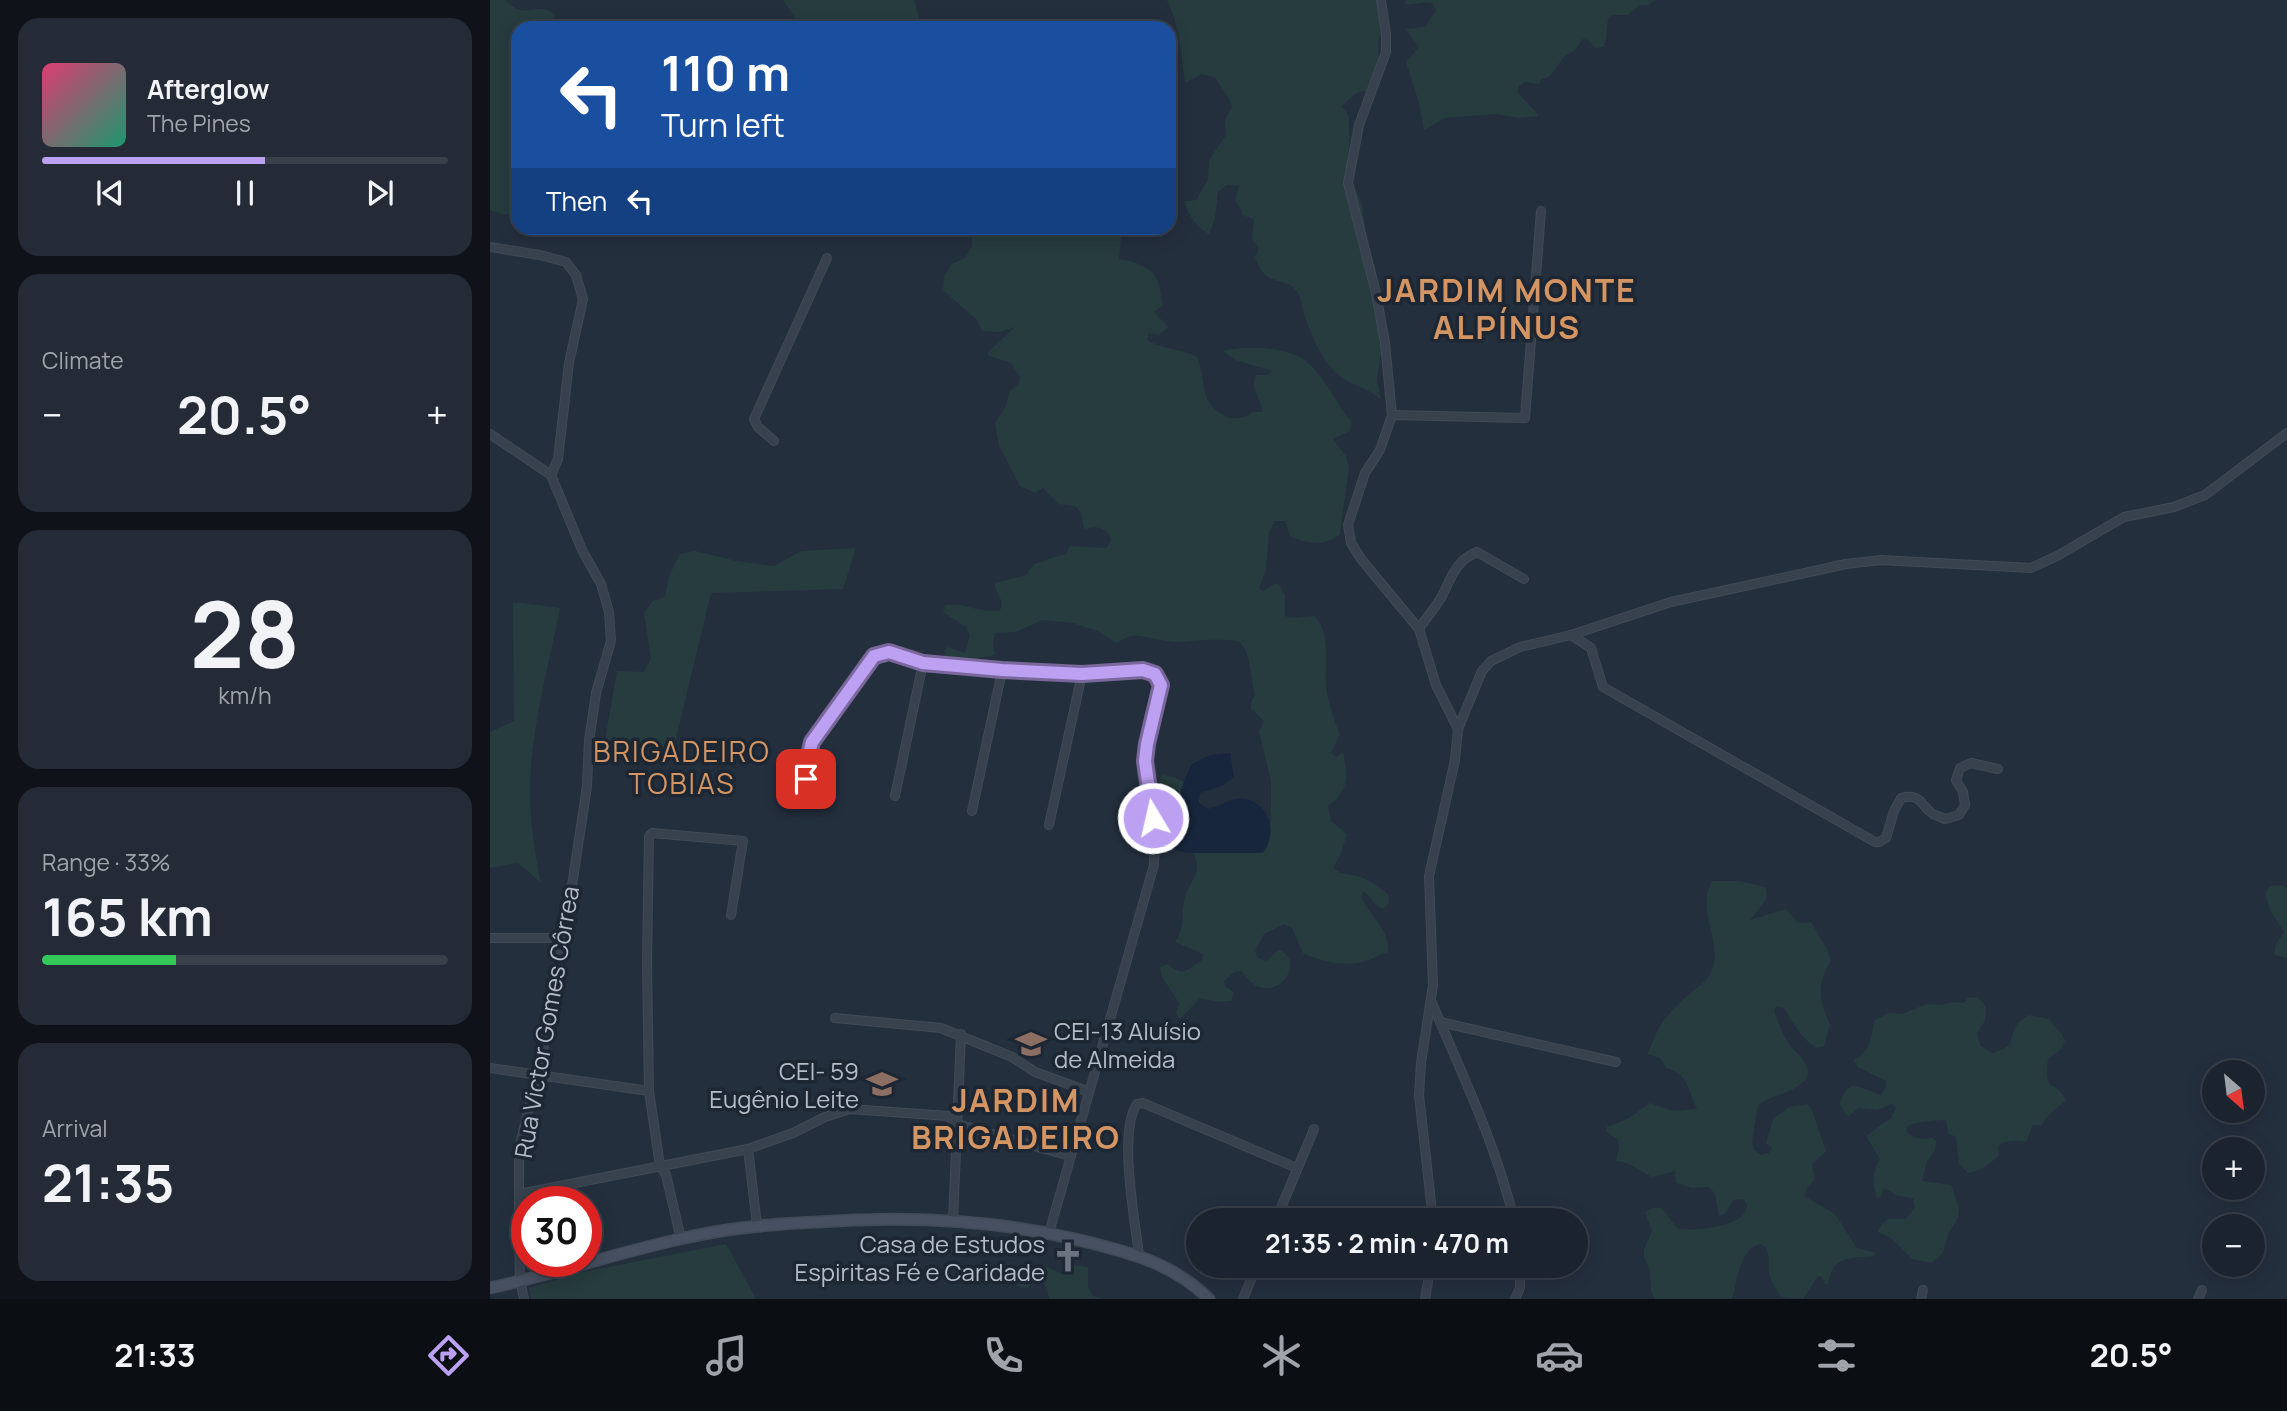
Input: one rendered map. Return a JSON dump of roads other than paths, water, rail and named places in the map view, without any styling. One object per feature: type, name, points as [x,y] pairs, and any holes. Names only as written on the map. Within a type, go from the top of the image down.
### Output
[{"type":"main road","points":[[491,1288],[681,1239],[757,1225],[855,1219],[953,1220],[1049,1233],[1139,1255],[1173,1270],[1209,1299]]},
{"type":"street","points":[[1381,0],[1387,34],[1386,52],[1359,125],[1348,183],[1376,293],[1385,342],[1392,415],[1380,450],[1365,473],[1348,525],[1351,543],[1361,559],[1419,629],[1436,685],[1458,729]]},
{"type":"street","points":[[1392,415],[1525,418],[1541,211]]},
{"type":"street","points":[[490,247],[566,262],[576,275],[583,299],[569,363],[558,459],[551,475],[490,434]]},
{"type":"street","points":[[774,441],[758,427],[754,419],[827,258]]},
{"type":"street","points":[[1432,1208],[1419,1095],[1433,985],[1429,876],[1455,760],[1458,729],[1475,685],[1482,671],[1491,662],[1520,648],[1571,635],[1671,602],[1846,564],[1892,561],[2031,568],[2124,517],[2174,507],[2205,495],[2287,433]]},
{"type":"street","name":"Rua Victor Gomes Côrrea","points":[[519,1186],[519,1149],[550,1020],[587,786],[589,741],[596,693],[611,641],[609,612],[601,584],[582,550],[551,475]]},
{"type":"street","points":[[1419,629],[1442,596],[1449,577],[1472,554],[1478,552],[1524,579]]},
{"type":"street","points":[[1571,635],[1591,648],[1603,687],[1875,842],[1886,838],[1901,798],[1910,796],[1923,802],[1931,813],[1945,819],[1959,815],[1965,805],[1963,792],[1956,780],[1959,768],[1970,763],[1998,769]]},
{"type":"street","points":[[806,779],[812,742],[874,656],[889,652],[923,663],[1002,670],[1082,674],[1143,670],[1155,674],[1161,685],[1145,761],[1155,835],[1154,864],[1087,1091],[1049,1233]]},
{"type":"street","points":[[895,796],[923,663]]},
{"type":"street","points":[[972,811],[1002,670]]},
{"type":"street","points":[[1049,825],[1082,674]]},
{"type":"street","points":[[681,1239],[666,1175],[660,1166],[649,1091],[647,962],[649,836],[652,833],[743,841],[731,915]]},
{"type":"street","points":[[490,938],[561,938]]},
{"type":"street","points":[[1432,1003],[1481,1116],[1511,1208]]},
{"type":"street","points":[[835,1018],[941,1028],[1012,1057],[1035,1072],[1087,1091]]},
{"type":"street","points":[[1440,1022],[1616,1062]]},
{"type":"street","points":[[953,1220],[961,1034]]},
{"type":"street","points":[[490,1068],[649,1091]]},
{"type":"street","points":[[1139,1255],[1127,1141],[1137,1104],[1143,1103],[1297,1168]]},
{"type":"street","points":[[559,1186],[748,1149],[850,1108],[948,1116],[957,1124],[1070,1156]]},
{"type":"street","points":[[1281,1208],[1314,1129]]},
{"type":"street","points":[[748,1149],[757,1225]]},
{"type":"street","name":"Rua Victor Gomes Côrrea","points":[[520,1277],[524,1299]]},
{"type":"street","points":[[1244,1299],[1252,1278]]},
{"type":"street","points":[[1425,1299],[1429,1278]]},
{"type":"street","points":[[1515,1299],[1520,1278]]},
{"type":"water","points":[[1230,753],[1234,777],[1224,785],[1200,793],[1199,802],[1208,809],[1236,799],[1255,803],[1266,814],[1271,829],[1267,846],[1263,853],[1187,853],[1175,850],[1177,806],[1192,764],[1210,755]]},
{"type":"place","name":"CEI-13 Aluísio de Almeida","points":[[1031,1044]]},
{"type":"place","name":"CEI- 59 Eugênio Leite","points":[[882,1084]]},
{"type":"place","name":"Casa de Estudos Espiritas Fé e Caridade","points":[[1068,1257]]},
{"type":"district","name":"JARDIM MONTE ALPÍNUS","points":[[1507,308]]},
{"type":"district","name":"BRIGADEIRO TOBIAS","points":[[682,767]]},
{"type":"district","name":"JARDIM BRIGADEIRO","points":[[1016,1118]]}]
